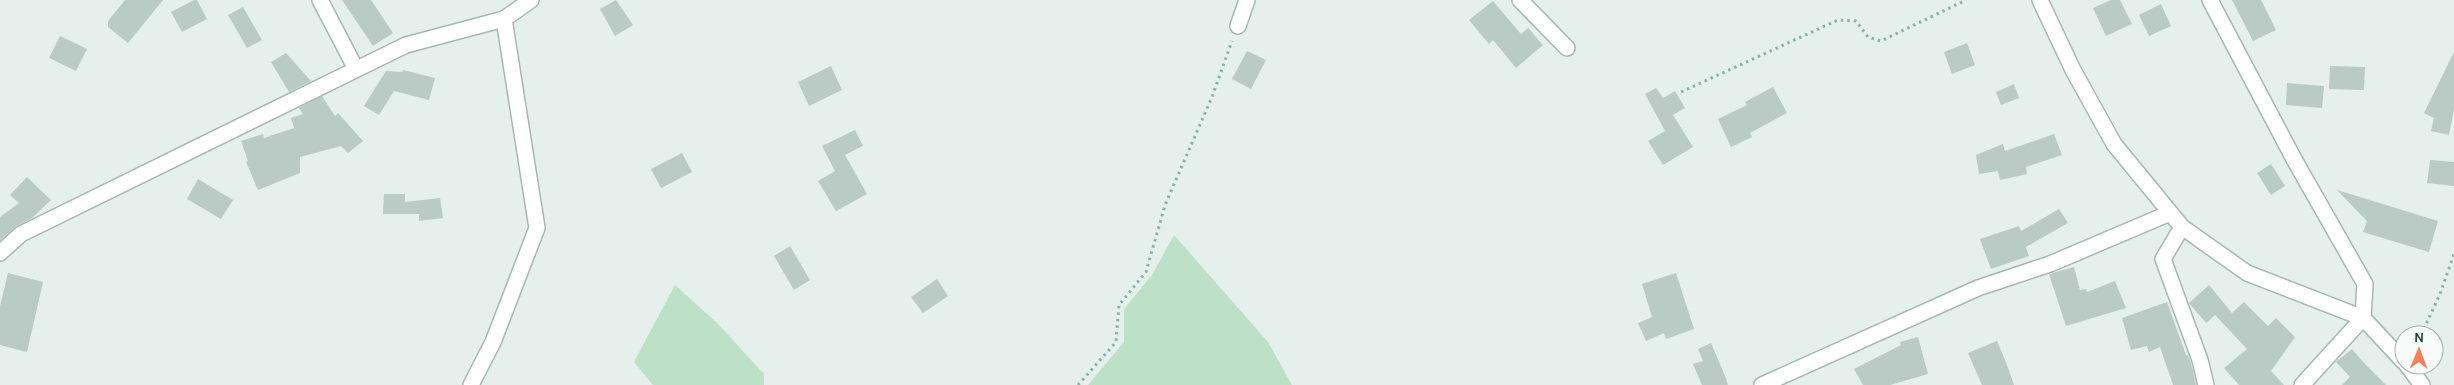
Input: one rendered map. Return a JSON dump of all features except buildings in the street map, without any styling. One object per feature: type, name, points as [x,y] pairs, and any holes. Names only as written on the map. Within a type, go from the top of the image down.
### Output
[{"type":"street","points":[[320,0],[356,69]]},
{"type":"street","points":[[0,253],[21,234],[406,45],[504,19],[531,0]]},
{"type":"street","points":[[1238,26],[1247,0]]},
{"type":"street","points":[[1520,0],[1567,48]]},
{"type":"street","points":[[2040,0],[2073,70],[2114,144],[2182,227],[2247,273],[2363,318],[2394,351]]},
{"type":"street","points":[[2210,0],[2295,161],[2365,284],[2363,318],[2302,385]]},
{"type":"street","points":[[471,385],[493,342],[537,228],[504,19]]},
{"type":"street","points":[[1762,385],[1978,288],[2050,264],[2170,213]]},
{"type":"street","points":[[2182,227],[2163,259],[2200,360],[2206,385]]},
{"type":"path","points":[[1681,92],[1838,20],[1856,22],[1868,37],[1881,41],[1966,0]]},
{"type":"path","points":[[1078,385],[1116,342],[1119,305],[1146,272],[1165,204],[1212,97],[1238,26]]},
{"type":"path","points":[[2426,325],[2440,294],[2454,254]]},
{"type":"green space","points":[[1174,235],[1268,342],[1292,385],[1088,385],[1124,342],[1124,309],[1152,275]]},
{"type":"green space","points":[[675,285],[717,323],[764,374],[764,385],[653,385],[634,362]]}]
